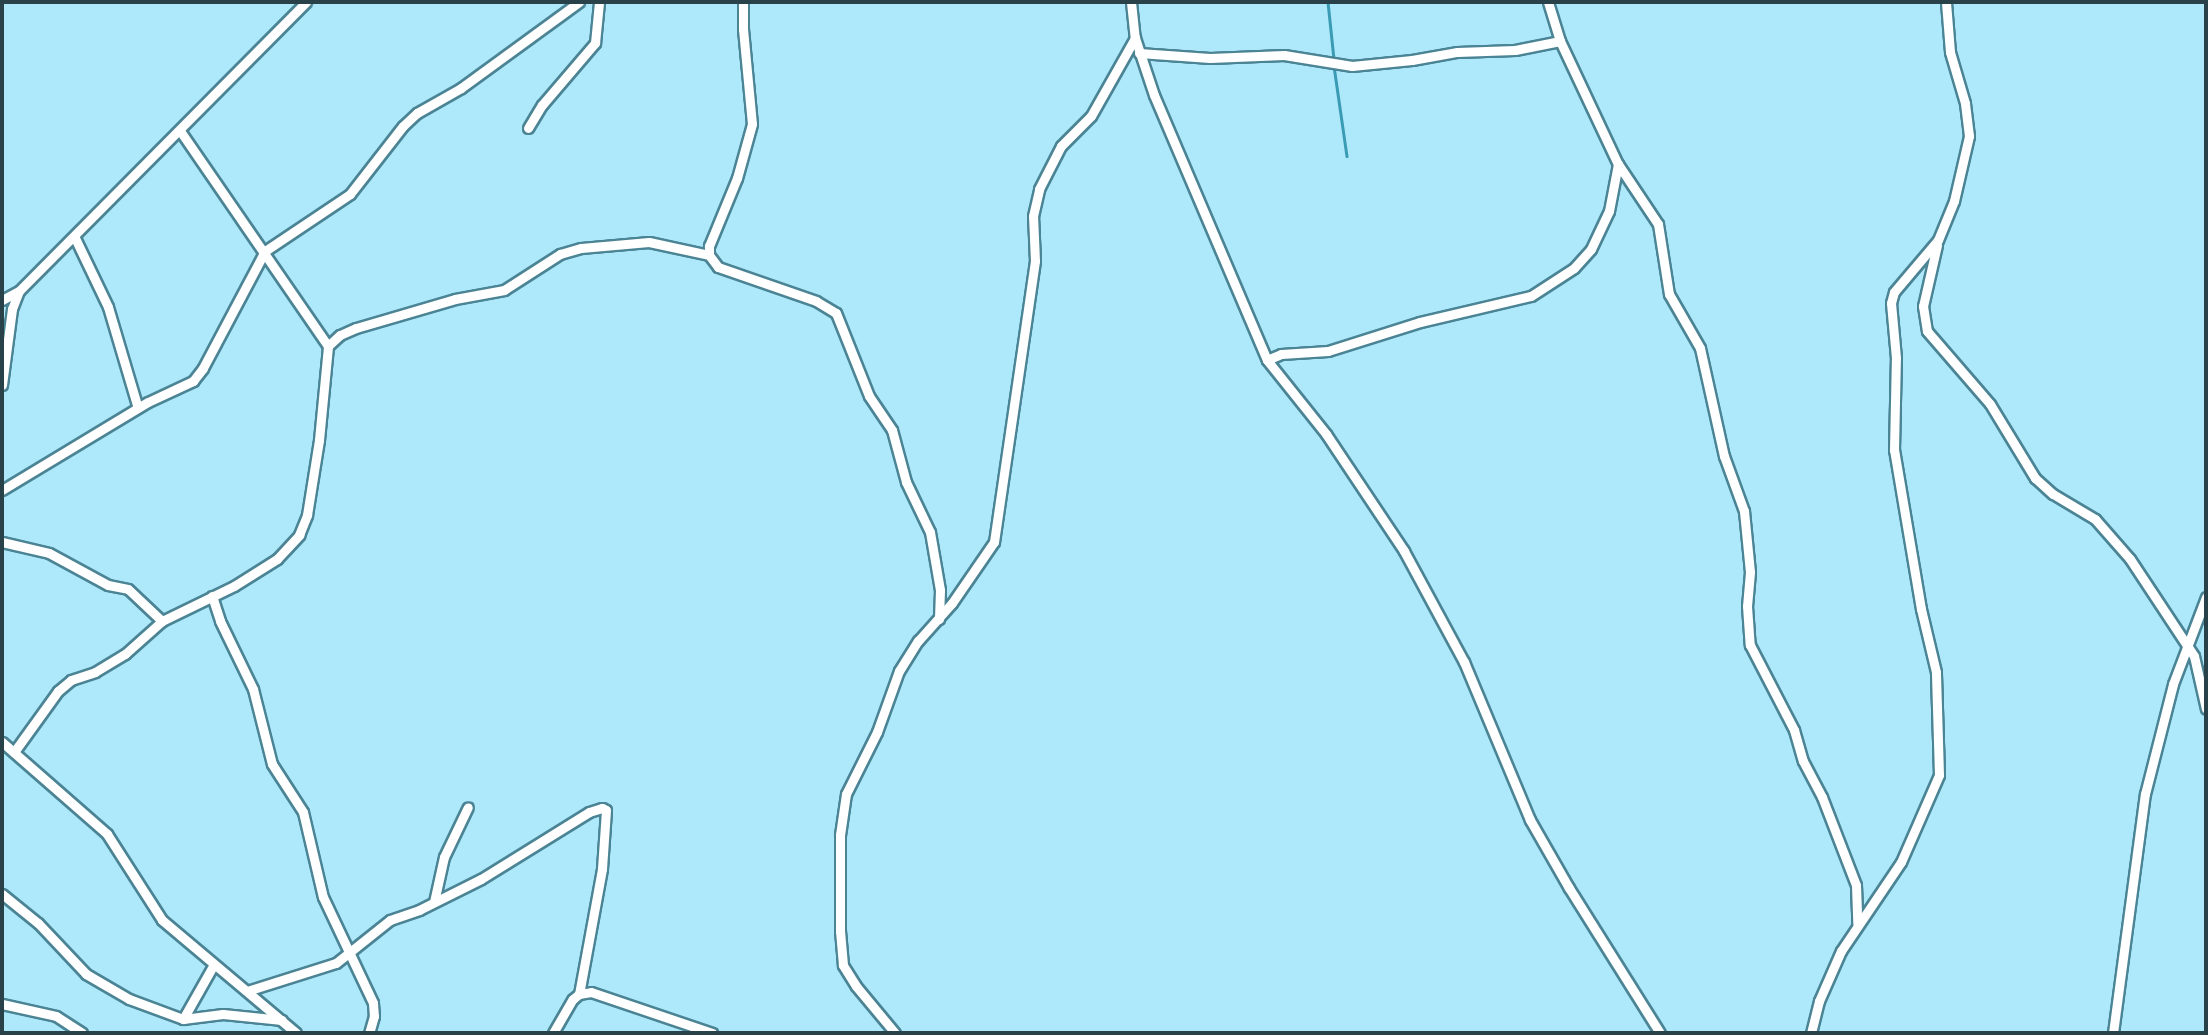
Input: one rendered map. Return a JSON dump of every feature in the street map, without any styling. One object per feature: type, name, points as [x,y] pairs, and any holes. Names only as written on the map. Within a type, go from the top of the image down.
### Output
[{"type":"street","points":[[2,300],[19,291],[75,237],[306,2]]},
{"type":"street","points":[[2,490],[138,408],[182,387],[203,368],[265,251],[350,194],[403,126],[417,113],[461,88],[579,2]]},
{"type":"street","points":[[528,128],[542,106],[595,43],[599,2]]},
{"type":"street","points":[[744,2],[743,29],[752,124],[737,178],[709,246],[709,255],[718,267],[816,300],[836,313],[869,396],[892,430],[906,482],[930,532],[940,590],[939,619]]},
{"type":"street","points":[[1132,2],[1139,53],[1186,178],[1267,360],[1346,462],[1404,551],[1464,662],[1530,820],[1569,888],[1660,1033]]},
{"type":"street","points":[[1548,2],[1560,41],[1618,164],[1658,224],[1669,294],[1703,358],[1724,456],[1744,511],[1750,572],[1747,627],[1750,645],[1794,730],[1802,761],[1822,797],[1856,885],[1857,925]]},
{"type":"street","points":[[1946,2],[1950,52],[1965,103],[1969,136],[1954,201],[1938,240],[1923,314],[1934,342],[1990,404],[2035,478],[2053,494],[2095,519],[2114,540],[2197,663],[2206,709]]},
{"type":"street","points":[[895,1033],[856,986],[843,965],[840,931],[841,835],[850,782],[877,732],[899,671],[918,641],[939,619],[994,542],[1026,332],[1035,261],[1033,216],[1039,189],[1061,146],[1091,116],[1135,38]]},
{"type":"street","points":[[1139,53],[1210,58],[1284,55],[1352,66],[1473,50],[1515,50],[1560,41]]},
{"type":"street","points":[[180,131],[265,251],[306,318],[328,346]]},
{"type":"street","points":[[1267,360],[1281,354],[1328,351],[1420,322],[1531,296],[1574,268],[1591,249],[1609,211],[1618,164]]},
{"type":"street","points":[[75,237],[108,307],[138,408]]},
{"type":"street","points":[[1811,1033],[1826,984],[1857,925],[1881,895],[1901,862],[1939,775],[1936,673],[1921,609],[1894,450],[1896,358],[1891,303],[1899,286],[1938,240]]},
{"type":"street","points":[[14,752],[58,691],[71,680],[95,671],[125,654],[162,621],[277,559],[299,535],[307,515],[317,453],[328,346],[340,335],[455,299],[504,290],[561,254],[581,248],[649,242],[709,255]]},
{"type":"street","points":[[2,385],[12,309],[19,291]]},
{"type":"street","points":[[2,320],[12,309]]},
{"type":"street","points":[[2,542],[49,553],[108,585],[128,589],[162,621]]},
{"type":"street","points":[[212,596],[220,621],[253,689],[272,764],[303,812],[323,897],[373,1003],[374,1016],[369,1033]]},
{"type":"street","points":[[2113,1033],[2145,794],[2173,684],[2206,597]]},
{"type":"street","points":[[2,742],[93,819],[119,850],[162,920],[213,966],[247,990],[296,1033]]},
{"type":"street","points":[[434,902],[444,857],[468,807]]},
{"type":"street","points":[[247,990],[324,969],[390,920],[481,879],[589,812],[603,808],[606,810],[602,869],[579,994],[553,1033]]},
{"type":"street","points":[[2,894],[38,923],[86,974],[129,999],[183,1019],[223,1014],[282,1020]]},
{"type":"street","points":[[183,1019],[213,966]]},
{"type":"street","points":[[579,994],[600,994],[650,1014],[712,1033]]},
{"type":"street","points":[[2,1004],[56,1016],[82,1033]]},
{"type":"waterway","points":[[1328,2],[1334,59]]},
{"type":"waterway","points":[[1334,66],[1347,156]]}]
